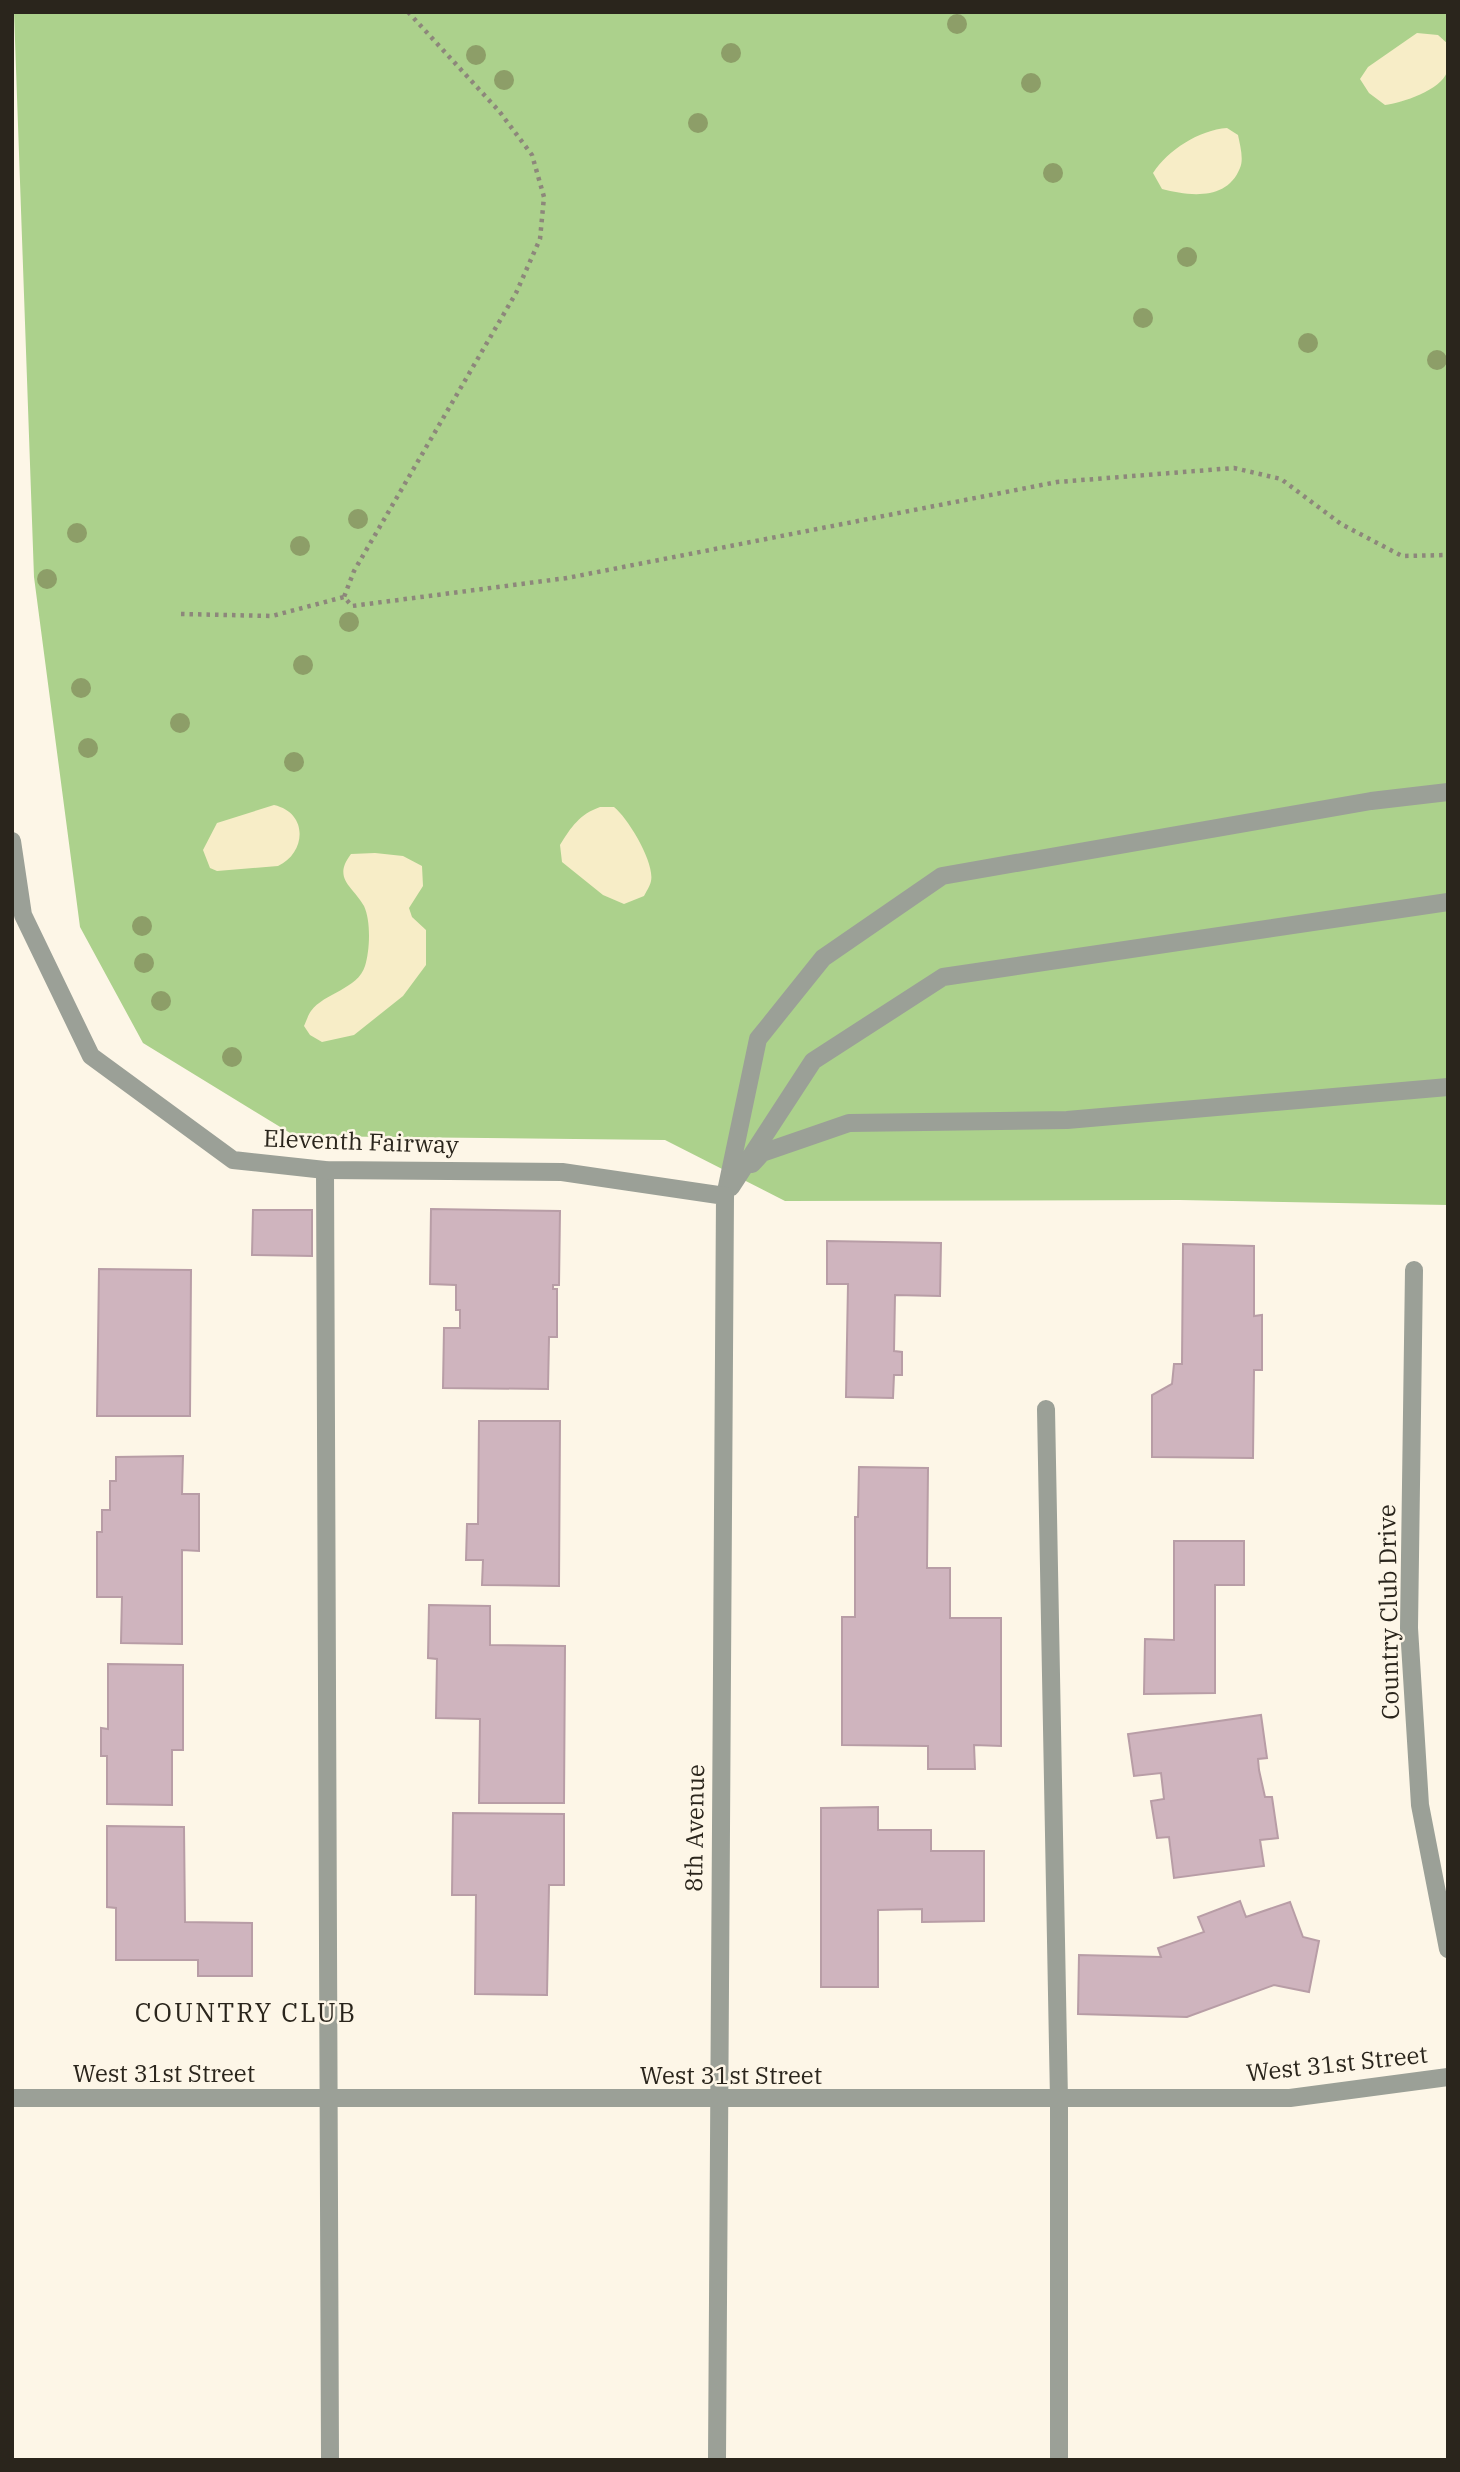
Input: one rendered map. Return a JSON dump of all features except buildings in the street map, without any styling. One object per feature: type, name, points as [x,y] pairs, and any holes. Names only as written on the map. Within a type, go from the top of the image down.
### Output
[{"type":"street","name":"8th Avenue","points":[[717,2460],[717,2101],[725,1196],[758,1039],[823,958],[942,876],[1371,802],[1448,792]]},
{"type":"street","name":"Eleventh Fairway","points":[[12,841],[23,915],[91,1056],[233,1160],[326,1170],[562,1172],[725,1196]]},
{"type":"street","points":[[725,1196],[813,1061],[943,976],[1448,902]]},
{"type":"street","points":[[725,1196],[762,1153],[849,1123],[1067,1120],[1448,1087]]},
{"type":"street","points":[[326,1170],[330,2460]]},
{"type":"street","name":"Country Club Drive","points":[[1414,1270],[1409,1628],[1420,1805],[1448,1949]]},
{"type":"street","points":[[1046,1409],[1059,2100],[1059,2460]]},
{"type":"street","name":"West 31st Street","points":[[12,2098],[717,2101],[1290,2098],[1448,2077]]},
{"type":"path","points":[[344,597],[354,571],[516,293],[540,239],[544,197],[532,155],[499,111],[408,12]]},
{"type":"path","points":[[344,597],[352,606],[567,578],[1057,482],[1234,468],[1281,479],[1341,524],[1402,556],[1448,555]]},
{"type":"path","points":[[181,614],[272,616],[344,597]]},
{"type":"green space","points":[[14,12],[1448,12],[1448,1205],[1180,1200],[785,1201],[665,1140],[295,1136],[143,1043],[80,927],[34,577]]},
{"type":"sand","points":[[1417,33],[1438,35],[1448,44],[1447,72],[1443,79],[1429,90],[1401,102],[1385,105],[1369,93],[1360,79],[1368,67]]},
{"type":"sand","points":[[1227,128],[1238,135],[1241,152],[1240,168],[1234,179],[1217,191],[1206,194],[1162,189],[1153,173],[1167,157],[1195,137]]},
{"type":"sand","points":[[274,805],[285,809],[298,824],[298,843],[287,860],[278,866],[217,871],[210,868],[203,850],[217,823]]},
{"type":"sand","points":[[600,807],[614,807],[620,813],[639,841],[649,863],[651,881],[644,896],[624,904],[603,895],[562,862],[560,845],[568,832],[581,817]]},
{"type":"sand","points":[[351,854],[403,856],[422,866],[423,886],[409,908],[412,917],[426,930],[426,965],[403,996],[354,1035],[322,1042],[310,1035],[304,1026],[309,1014],[317,1005],[348,986],[361,974],[368,952],[369,927],[366,912],[360,899],[346,882],[343,870]]},
{"type":"district","name":"COUNTRY CLUB","points":[[246,2013]]}]
